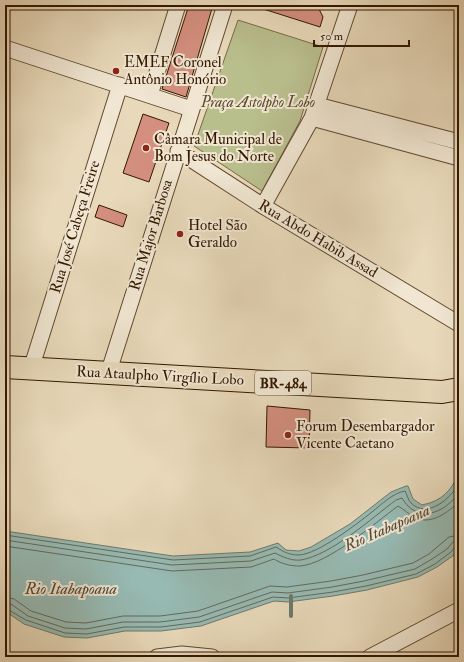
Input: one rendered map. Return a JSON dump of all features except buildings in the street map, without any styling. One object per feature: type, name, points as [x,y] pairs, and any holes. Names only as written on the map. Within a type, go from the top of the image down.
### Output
[{"type":"main road","name":"Rua Ataulpho Virgílio Lobo","points":[[5,367],[442,392],[459,389]]},
{"type":"street","points":[[150,95],[178,5]]},
{"type":"street","name":"Rua Major Barbosa","points":[[108,374],[225,5]]},
{"type":"street","points":[[263,206],[314,112],[350,5]]},
{"type":"street","points":[[5,48],[191,109]]},
{"type":"street","name":"Rua José Cabeça Freire","points":[[31,369],[120,85]]},
{"type":"street","points":[[314,112],[459,142]]},
{"type":"street","points":[[314,112],[459,158]]},
{"type":"street","name":"Rua Abdo Habib Assad","points":[[178,151],[263,206],[459,324]]},
{"type":"street","points":[[370,657],[459,610]]},
{"type":"street","points":[[157,657],[182,654],[212,657]]},
{"type":"green space","name":"Praça Astolpho Lobo","points":[[238,20],[323,47],[300,121],[262,191],[194,146]]},
{"type":"water","name":"Rio Itabapoana","points":[[459,473],[459,547],[454,555],[437,567],[418,577],[367,590],[333,596],[288,602],[274,601],[201,626],[161,631],[125,631],[87,638],[64,637],[24,624],[5,611],[5,531],[173,556],[250,552],[278,543],[286,550],[299,551],[311,547],[350,524],[391,492],[406,486],[408,486],[413,499],[422,505],[435,501],[449,490]]},
{"type":"waterway","points":[[291,596],[291,616]]},
{"type":"place","name":"EMEF Coronel Antônio Honório","points":[[116,71]]},
{"type":"place","name":"Câmara Municipal de Bom Jesus do Norte","points":[[146,148]]},
{"type":"place","name":"Hotel São Geraldo","points":[[180,234]]},
{"type":"place","name":"Forum Desembargador Vicente Caetano","points":[[288,435]]}]
